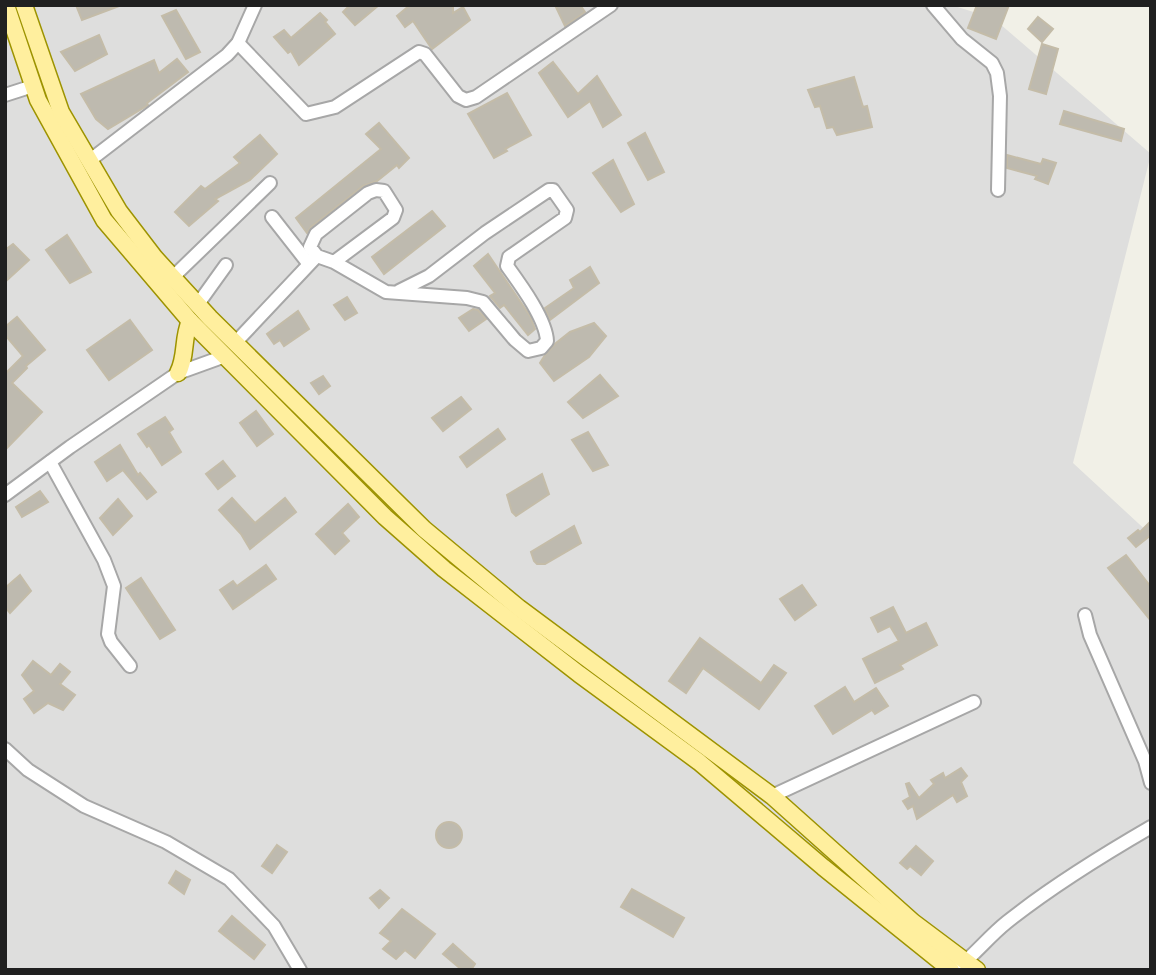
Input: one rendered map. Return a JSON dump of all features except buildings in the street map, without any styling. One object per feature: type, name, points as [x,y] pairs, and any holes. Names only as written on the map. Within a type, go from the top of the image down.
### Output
[{"type":"main road","points":[[6,5],[33,86],[54,132],[104,220],[190,321],[385,517],[444,569],[579,674],[699,762],[823,867],[963,967]]},
{"type":"main road","points":[[24,5],[61,112],[119,211],[173,277],[235,343],[424,529],[519,608],[772,796],[963,967]]},
{"type":"main road","points":[[178,373],[186,352],[184,334],[190,321]]},
{"type":"street","points":[[89,161],[213,66],[238,43],[255,5]]},
{"type":"street","points":[[238,43],[306,114],[335,107],[419,52],[425,54],[458,96],[466,100],[476,97],[611,5]]},
{"type":"street","points":[[933,5],[962,39],[992,63],[997,73],[1000,96],[998,190]]},
{"type":"street","points":[[5,95],[33,86]]},
{"type":"street","points":[[173,277],[270,183]]},
{"type":"street","points":[[272,217],[312,259],[334,262],[386,292],[399,291],[483,302],[515,340],[528,351],[534,351],[547,341],[547,335],[536,308],[507,266],[507,261],[565,218],[566,210],[553,190],[549,190],[485,233],[429,276],[399,291]]},
{"type":"street","points":[[312,259],[310,247],[316,234],[368,192],[384,191],[396,211],[393,218],[334,262]]},
{"type":"street","points":[[235,343],[312,259]]},
{"type":"street","points":[[198,304],[226,265]]},
{"type":"street","points":[[5,495],[178,373],[225,356]]},
{"type":"street","points":[[50,462],[104,560],[114,586],[108,634],[130,666]]},
{"type":"street","points":[[1085,615],[1090,635],[1145,761],[1151,783]]},
{"type":"street","points":[[772,796],[974,702]]},
{"type":"street","points":[[5,749],[29,770],[83,806],[166,842],[229,879],[274,926],[300,970]]},
{"type":"street","points":[[963,967],[1004,924],[1079,869],[1151,827]]},
{"type":"shaded area","points":[[5,5],[951,5],[993,18],[1151,154],[1073,463],[1151,535],[1151,970],[5,970]]}]
